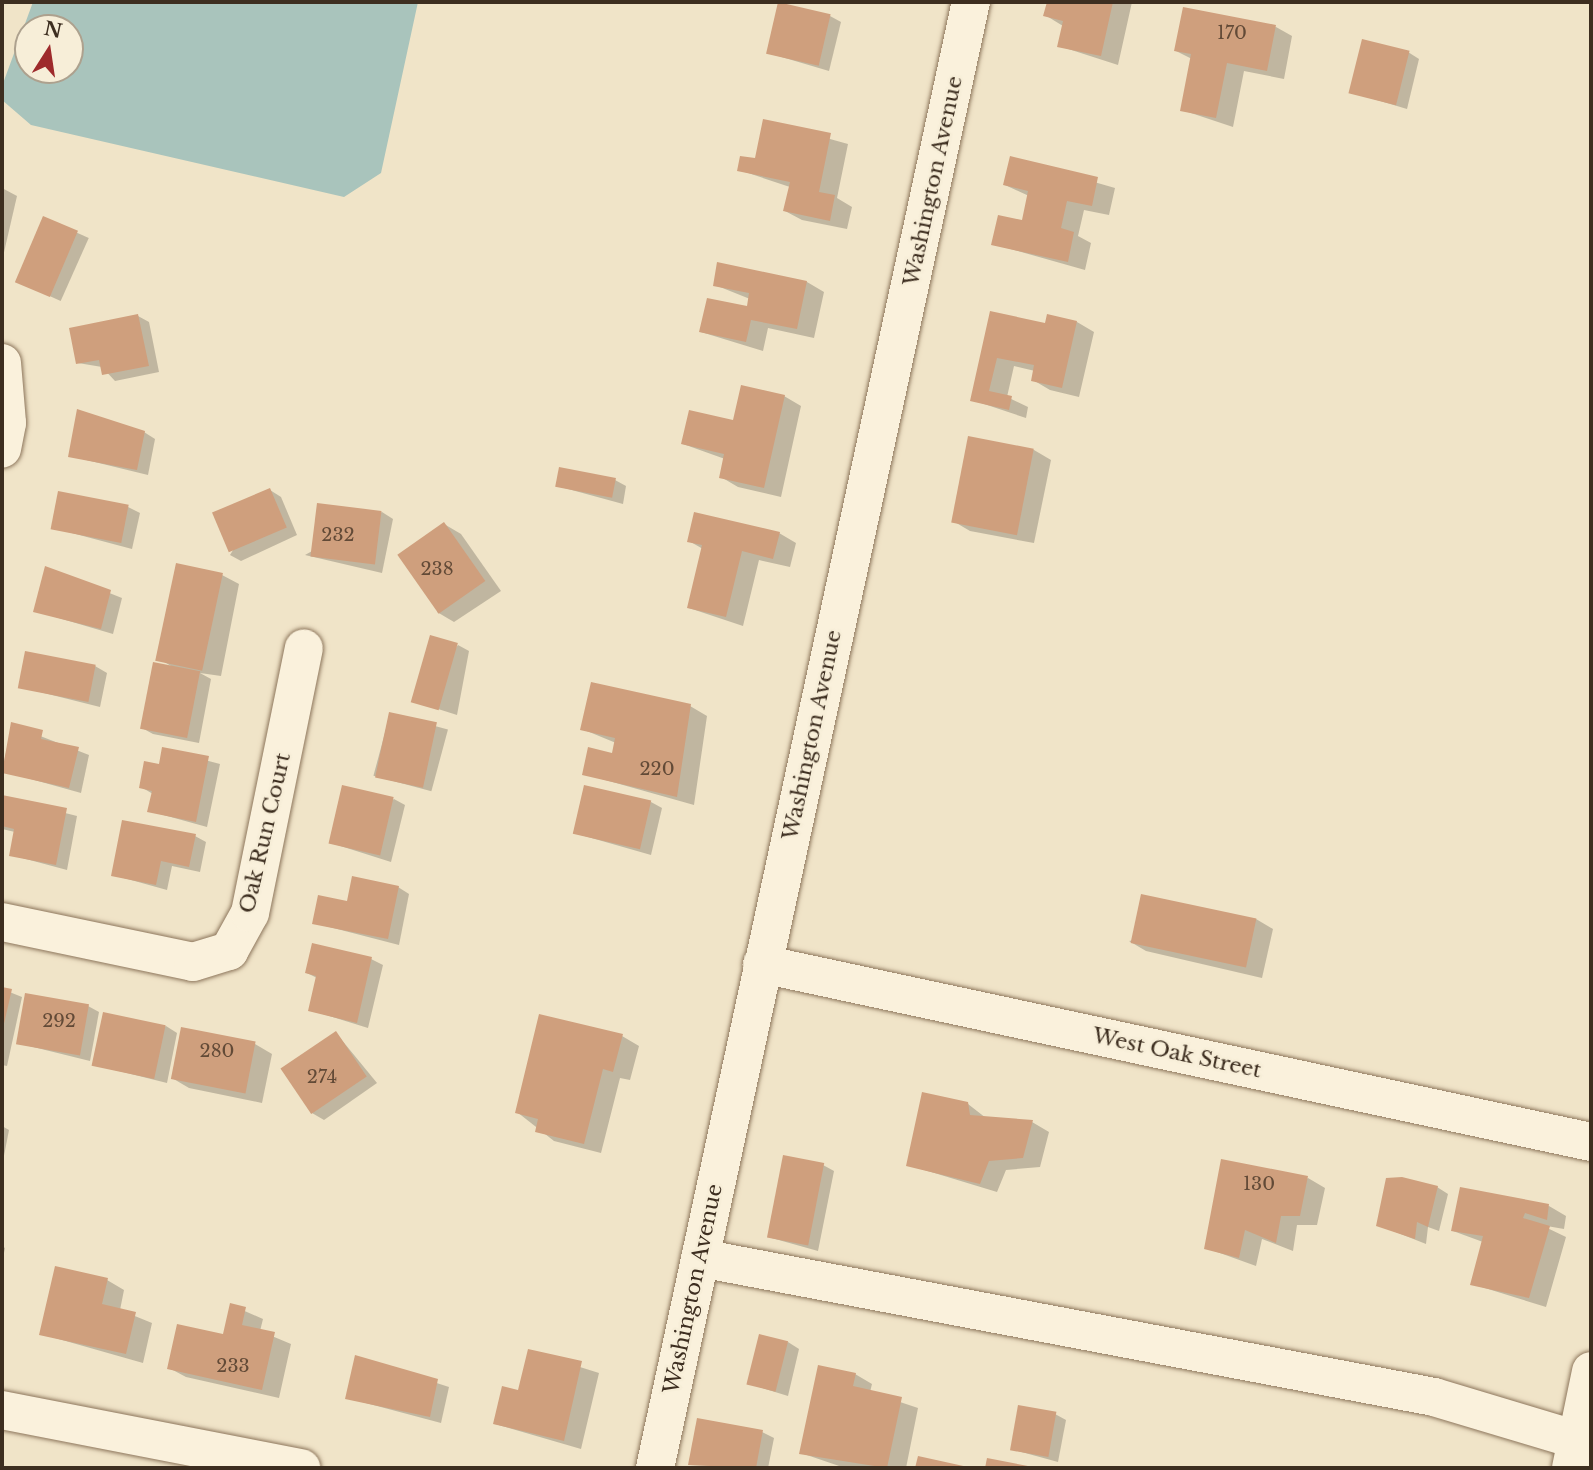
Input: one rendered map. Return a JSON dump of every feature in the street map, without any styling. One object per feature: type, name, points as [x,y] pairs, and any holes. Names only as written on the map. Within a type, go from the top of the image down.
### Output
[{"type":"street","name":"Washington Avenue","points":[[655,1468],[971,2]]},
{"type":"street","points":[[2,363],[7,423],[2,449]]},
{"type":"street","name":"Oak Run Court","points":[[2,922],[193,962],[229,951],[250,913],[304,648]]},
{"type":"street","name":"West Oak Street","points":[[762,964],[1591,1142]]},
{"type":"street","points":[[700,1258],[1434,1397],[1580,1451],[1591,1371]]},
{"type":"street","points":[[2,1409],[301,1468]]},
{"type":"water","points":[[33,2],[418,2],[381,173],[344,197],[31,125],[2,100],[2,86],[14,53],[14,84],[84,84],[84,14],[29,14]]},
{"type":"building","points":[[778,2],[831,14],[819,66],[766,54]]},
{"type":"building","points":[[1047,2],[1113,2],[1101,56],[1057,47],[1063,21],[1043,16]]},
{"type":"building","points":[[1183,7],[1276,25],[1267,71],[1227,63],[1216,118],[1180,111],[1191,54],[1174,51]]},
{"type":"building","points":[[1362,39],[1410,51],[1396,105],[1348,93]]},
{"type":"building","points":[[763,119],[831,133],[819,192],[835,195],[830,221],[783,211],[790,182],[737,171],[740,156],[755,158]]},
{"type":"building","points":[[1010,156],[1098,177],[1092,206],[1067,201],[1061,228],[1074,232],[1068,262],[991,245],[998,215],[1022,220],[1028,191],[1003,185]]},
{"type":"building","points":[[43,216],[78,231],[50,297],[15,282]]},
{"type":"building","points":[[717,262],[807,281],[797,329],[751,320],[746,342],[699,332],[707,298],[747,306],[749,293],[713,286]]},
{"type":"building","points":[[990,311],[1045,323],[1047,314],[1077,321],[1062,388],[1031,381],[1034,365],[997,358],[989,391],[1012,396],[1009,410],[970,401]]},
{"type":"building","points":[[138,314],[149,366],[102,375],[99,360],[76,364],[69,328]]},
{"type":"building","points":[[741,385],[785,395],[764,488],[719,478],[724,454],[681,444],[689,410],[733,420]]},
{"type":"building","points":[[77,409],[145,431],[137,470],[68,457]]},
{"type":"building","points":[[968,436],[1034,449],[1017,535],[951,522]]},
{"type":"building","points":[[559,467],[616,478],[612,498],[555,487]]},
{"type":"building","points":[[270,488],[287,528],[229,552],[212,513]]},
{"type":"building","points":[[58,491],[129,505],[121,543],[51,529]]},
{"type":"building","points":[[317,503],[382,511],[375,565],[310,557]]},
{"type":"building","points":[[694,512],[780,532],[773,559],[742,551],[726,617],[687,608],[702,545],[687,542]]},
{"type":"building","points":[[444,522],[485,581],[439,614],[397,555]]},
{"type":"building","points":[[176,563],[223,573],[202,671],[155,661]]},
{"type":"building","points":[[45,566],[111,590],[101,629],[33,612]]},
{"type":"building","points":[[430,635],[458,643],[439,710],[411,702]]},
{"type":"building","points":[[25,651],[96,665],[88,702],[18,688]]},
{"type":"building","points":[[153,662],[200,671],[187,738],[140,729]]},
{"type":"building","points":[[591,682],[691,704],[677,797],[582,775],[588,747],[612,753],[615,738],[580,730]]},
{"type":"building","points":[[389,712],[437,722],[423,788],[375,778]]},
{"type":"building","points":[[11,722],[43,730],[41,739],[79,747],[69,788],[2,773]]},
{"type":"building","points":[[162,747],[209,756],[196,822],[147,812],[152,791],[139,788],[144,761],[159,764]]},
{"type":"building","points":[[342,785],[394,797],[380,855],[329,843]]},
{"type":"building","points":[[584,785],[651,801],[640,849],[573,834]]},
{"type":"building","points":[[2,795],[67,808],[56,865],[9,856],[14,829],[2,826]]},
{"type":"building","points":[[122,820],[196,834],[189,867],[161,861],[156,885],[111,876]]},
{"type":"building","points":[[352,876],[399,886],[388,939],[312,924],[318,895],[347,901]]},
{"type":"building","points":[[1141,894],[1256,919],[1246,967],[1131,943]]},
{"type":"building","points":[[312,943],[372,957],[357,1023],[308,1011],[316,976],[305,973]]},
{"type":"building","points":[[2,987],[12,989],[3,1028],[2,1028]]},
{"type":"building","points":[[25,993],[89,1004],[80,1055],[16,1044]]},
{"type":"building","points":[[103,1012],[166,1025],[154,1079],[92,1066]]},
{"type":"building","points":[[539,1014],[623,1034],[613,1072],[603,1069],[584,1144],[535,1132],[538,1119],[515,1113]]},
{"type":"building","points":[[181,1027],[256,1042],[245,1094],[171,1079]]},
{"type":"building","points":[[336,1031],[367,1077],[311,1114],[280,1068]]},
{"type":"building","points":[[922,1092],[968,1102],[970,1115],[1033,1120],[1023,1158],[989,1161],[980,1184],[906,1166]]},
{"type":"building","points":[[783,1155],[824,1163],[808,1245],[767,1237]]},
{"type":"building","points":[[1221,1159],[1308,1176],[1300,1216],[1281,1216],[1276,1243],[1245,1230],[1239,1258],[1204,1249]]},
{"type":"building","points":[[1402,1177],[1438,1186],[1428,1227],[1417,1222],[1415,1239],[1376,1226],[1386,1178]]},
{"type":"building","points":[[1460,1187],[1549,1204],[1547,1220],[1525,1213],[1523,1218],[1550,1226],[1529,1298],[1470,1285],[1483,1236],[1451,1231]]},
{"type":"building","points":[[55,1266],[108,1278],[102,1304],[136,1312],[126,1354],[39,1335]]},
{"type":"building","points":[[230,1303],[246,1307],[242,1325],[275,1332],[262,1390],[167,1369],[177,1324],[223,1334]]},
{"type":"building","points":[[759,1334],[788,1341],[776,1392],[746,1384]]},
{"type":"building","points":[[528,1349],[582,1361],[564,1441],[493,1424],[502,1386],[518,1390]]},
{"type":"building","points":[[355,1355],[438,1379],[430,1417],[345,1399]]},
{"type":"building","points":[[818,1365],[856,1373],[853,1386],[902,1397],[887,1468],[799,1454]]},
{"type":"building","points":[[1018,1405],[1056,1412],[1048,1457],[1010,1450]]},
{"type":"building","points":[[697,1418],[763,1430],[756,1468],[688,1465]]},
{"type":"building","points":[[918,1456],[968,1467],[968,1468],[915,1468]]},
{"type":"building","points":[[987,1458],[1033,1467],[1033,1468],[985,1468]]}]
